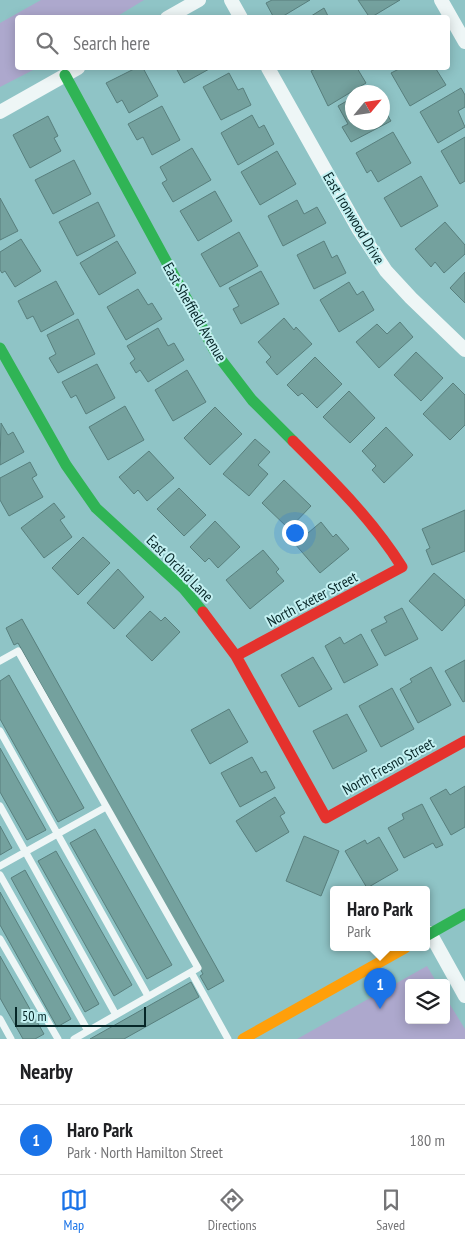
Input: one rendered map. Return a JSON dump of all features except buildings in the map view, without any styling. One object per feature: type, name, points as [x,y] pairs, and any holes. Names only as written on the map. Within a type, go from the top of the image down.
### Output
[{"type":"street","points":[[172,15],[198,0]]},
{"type":"street","points":[[231,0],[239,15]]},
{"type":"street","points":[[441,0],[450,15]]},
{"type":"street","points":[[450,16],[465,42]]},
{"type":"street","points":[[0,112],[74,70]]},
{"type":"street","name":"East Ironwood Drive","points":[[269,70],[359,230],[386,271],[465,350]]},
{"type":"street","name":"East Sheffield Avenue","points":[[65,75],[216,353],[252,400],[342,490],[383,537],[402,567]]},
{"type":"street","name":"East Orchid Lane","points":[[0,348],[66,465],[96,508],[184,589],[236,656],[326,818]]},
{"type":"street","name":"North Exeter Street","points":[[236,656],[402,567]]},
{"type":"street","name":"North Fresno Street","points":[[326,818],[465,741]]},
{"type":"street","points":[[430,934],[465,914]]},
{"type":"street","points":[[430,938],[465,996]]},
{"type":"street","points":[[243,1039],[400,951]]},
{"type":"lane","points":[[0,661],[18,651],[198,968],[74,1039]]},
{"type":"lane","points":[[0,731],[148,996]]},
{"type":"lane","points":[[0,806],[116,1015]]},
{"type":"lane","points":[[0,866],[106,807]]},
{"type":"lane","points":[[0,875],[88,1031]]},
{"type":"lane","points":[[0,938],[58,1039]]},
{"type":"lane","points":[[191,972],[228,1039]]},
{"type":"lane","points":[[0,1019],[11,1039]]},
{"type":"shaded area","points":[[41,0],[144,0],[119,15],[15,15],[15,70],[33,70],[0,87],[0,23]]},
{"type":"shaded area","points":[[427,966],[435,979],[405,979],[405,1024],[450,1024],[450,1005],[465,1029],[465,1039],[297,1039]]},
{"type":"traffic: fast","points":[[65,75],[216,353],[252,400],[293,441]]},
{"type":"traffic: fast","points":[[0,348],[66,465],[96,508],[184,589],[203,612]]},
{"type":"traffic: fast","points":[[430,934],[465,914]]},
{"type":"traffic: slow","points":[[243,1039],[400,951]]},
{"type":"traffic: jam","points":[[236,656],[402,567],[365,517],[293,441]]},
{"type":"traffic: jam","points":[[203,612],[236,656],[326,818],[465,741]]},
{"type":"place","name":"Haro Park","points":[[380,1009]]}]
